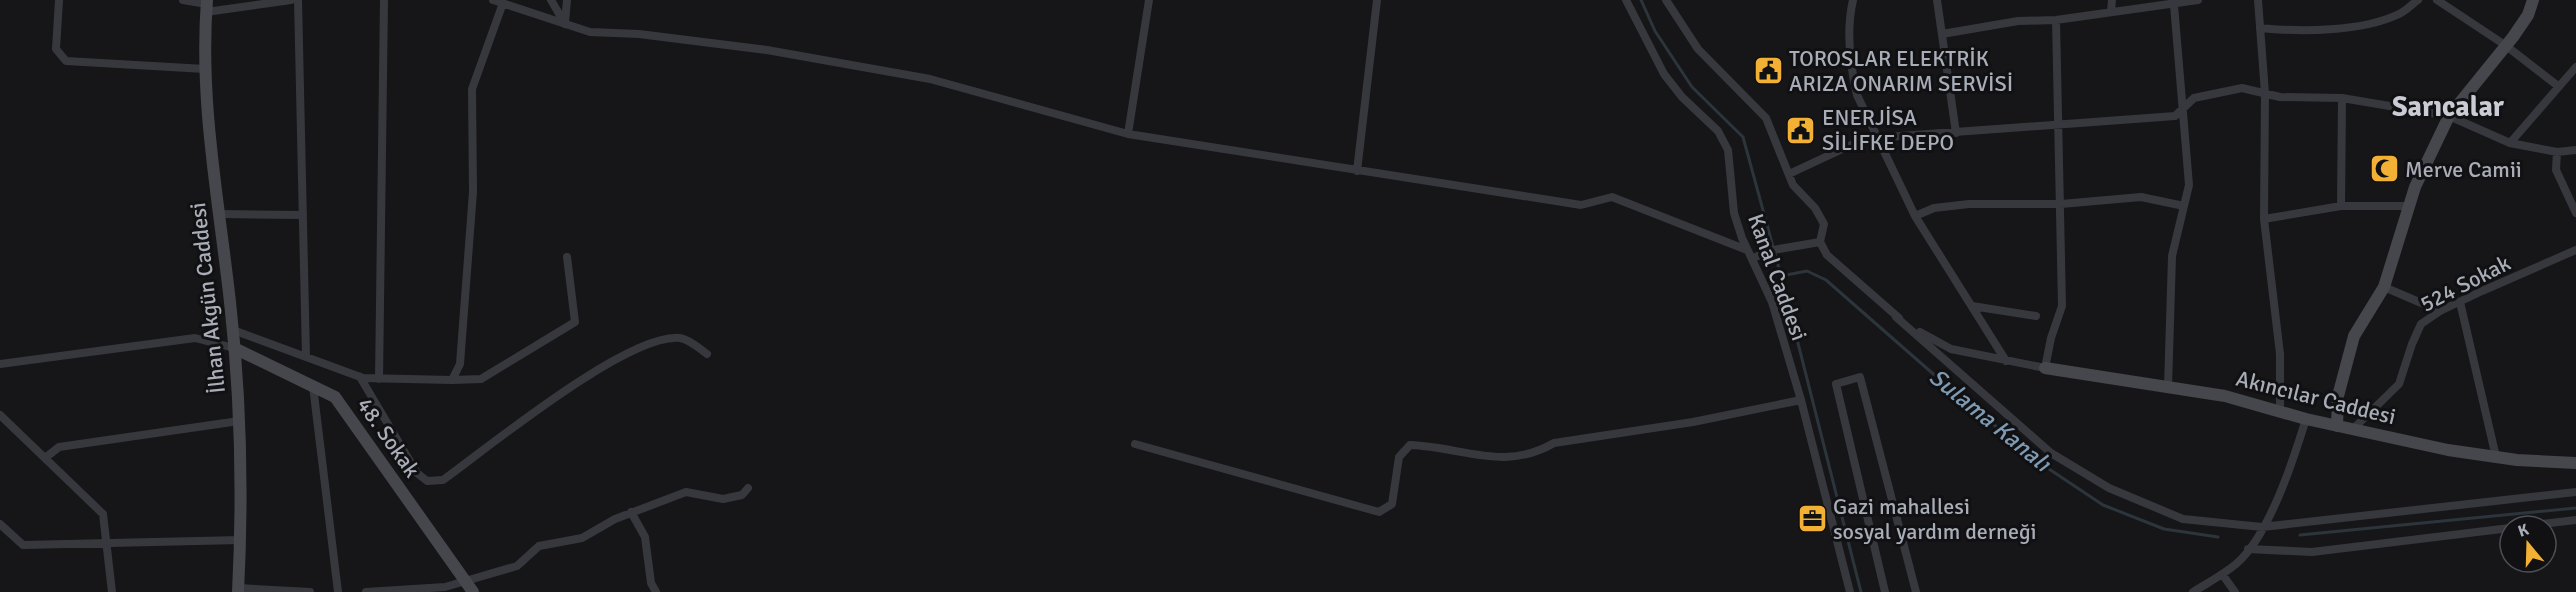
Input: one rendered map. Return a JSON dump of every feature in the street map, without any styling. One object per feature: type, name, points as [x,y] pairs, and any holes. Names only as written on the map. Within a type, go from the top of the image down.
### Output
[{"type":"street","points":[[59,0],[56,49],[66,61],[205,69]]},
{"type":"street","points":[[183,0],[206,5],[291,0]]},
{"type":"street","points":[[298,0],[306,357]]},
{"type":"street","points":[[379,379],[384,0]]},
{"type":"street","points":[[493,0],[590,32],[639,34],[767,50],[930,79],[1128,134],[1581,205],[1612,197],[1750,254],[1820,242]]},
{"type":"street","points":[[551,0],[565,24]]},
{"type":"street","points":[[565,24],[567,0]]},
{"type":"street","points":[[1128,134],[1149,0]]},
{"type":"street","points":[[1356,171],[1377,0]]},
{"type":"street","name":"Kanal Caddesi","points":[[1626,0],[1664,74],[1682,97],[1718,131],[1728,150],[1734,213],[1772,302],[1801,400],[1850,592]]},
{"type":"street","points":[[1666,0],[1698,49],[1766,117],[1793,185],[1815,208],[1824,224],[1820,242],[1827,255],[2051,453],[2109,488],[2183,519],[2262,527],[2576,492]]},
{"type":"street","points":[[1853,0],[1849,19],[1853,78],[1857,95],[1915,216],[2006,361]]},
{"type":"street","points":[[1937,0],[1956,134]]},
{"type":"street","points":[[2111,11],[2112,0]]},
{"type":"street","points":[[1942,33],[2018,21],[2056,20],[2198,0]]},
{"type":"street","points":[[2258,0],[2265,93],[2264,219],[2280,354],[2280,412]]},
{"type":"street","points":[[2260,28],[2288,31],[2359,25],[2400,14],[2418,0]]},
{"type":"street","points":[[2437,0],[2505,45],[2558,86]]},
{"type":"street","points":[[2337,426],[2338,396],[2354,336],[2385,287],[2415,187],[2449,116],[2528,15],[2534,0]]},
{"type":"street","points":[[452,380],[460,364],[473,192],[472,89],[503,3]]},
{"type":"street","name":"İlhan Akgün Caddesi","points":[[206,5],[203,43],[205,69],[233,330],[239,421],[241,540],[238,590]]},
{"type":"street","points":[[2168,387],[2172,256],[2188,185],[2184,108],[2174,5]]},
{"type":"street","points":[[1896,316],[1951,349],[2045,368],[2051,338],[2062,306],[2056,20]]},
{"type":"street","points":[[2510,143],[2576,67]]},
{"type":"street","points":[[1789,174],[1851,145],[1877,138],[1956,134],[2175,116],[2194,98],[2242,88],[2280,96],[2342,98],[2449,116],[2510,143],[2558,152],[2576,150]]},
{"type":"street","points":[[2341,206],[2342,98]]},
{"type":"street","points":[[2558,152],[2556,170],[2576,213]]},
{"type":"street","points":[[1915,216],[1934,208],[1969,204],[2061,204],[2141,197],[2184,206]]},
{"type":"street","points":[[2264,219],[2341,206],[2410,206]]},
{"type":"street","points":[[220,214],[303,215]]},
{"type":"street","name":"524 Sokak","points":[[2353,429],[2399,384],[2421,324],[2440,311],[2576,250]]},
{"type":"street","points":[[233,330],[360,378],[480,379],[574,322],[567,256]]},
{"type":"street","points":[[2385,287],[2440,311]]},
{"type":"street","points":[[2460,302],[2496,457]]},
{"type":"street","points":[[1972,306],[2036,316]]},
{"type":"street","points":[[0,364],[195,338],[234,348]]},
{"type":"street","points":[[360,378],[417,473],[427,481],[443,480],[605,364],[652,341],[682,338],[707,354]]},
{"type":"street","name":"48. Sokak","points":[[234,348],[335,397],[469,587]]},
{"type":"street","name":"Akıncılar Caddesi","points":[[2045,368],[2225,396],[2306,419],[2448,450],[2576,464]]},
{"type":"street","points":[[1885,592],[1836,384],[1860,377],[1916,592]]},
{"type":"street","points":[[313,386],[338,592]]},
{"type":"street","points":[[1135,444],[1379,512],[1392,504],[1399,457],[1410,445],[1509,459],[1538,453],[1554,443],[1693,422],[1801,400]]},
{"type":"street","points":[[0,415],[102,514],[108,543],[112,592]]},
{"type":"street","points":[[2193,592],[2237,563],[2248,549],[2262,527],[2291,466],[2306,419]]},
{"type":"street","points":[[45,458],[59,447],[239,421]]},
{"type":"street","points":[[366,592],[469,587],[517,566],[539,546],[582,538],[631,512],[686,492],[723,499],[742,495],[747,488]]},
{"type":"street","points":[[631,512],[645,537],[651,583],[656,592]]},
{"type":"street","points":[[2558,522],[2576,520]]},
{"type":"street","points":[[0,524],[24,545],[241,540]]},
{"type":"street","points":[[2248,549],[2312,552],[2498,529]]},
{"type":"street","points":[[2222,574],[2235,592]]},
{"type":"street","points":[[238,590],[310,592]]},
{"type":"waterway","points":[[1641,0],[1655,31],[1692,87],[1743,137],[1781,276],[1861,592]]},
{"type":"waterway","name":"Sulama Kanalı","points":[[1781,276],[1807,271],[1826,280],[1963,400],[2049,469],[2103,505],[2164,529],[2218,537]]},
{"type":"waterway","name":"Sulama Kanalı","points":[[2300,535],[2576,508]]},
{"type":"place","name":"TOROSLAR ELEKTRİK ARIZA ONARIM SERVİSİ","points":[[1768,71]]},
{"type":"place","name":"ENERJİSA SİLİFKE DEPO","points":[[1801,130]]},
{"type":"place","name":"Merve Camii","points":[[2384,169]]},
{"type":"place","name":"Gazi mahallesi sosyal yardım derneği","points":[[1812,519]]},
{"type":"district","name":"Sarıcalar","points":[[2448,106]]}]
